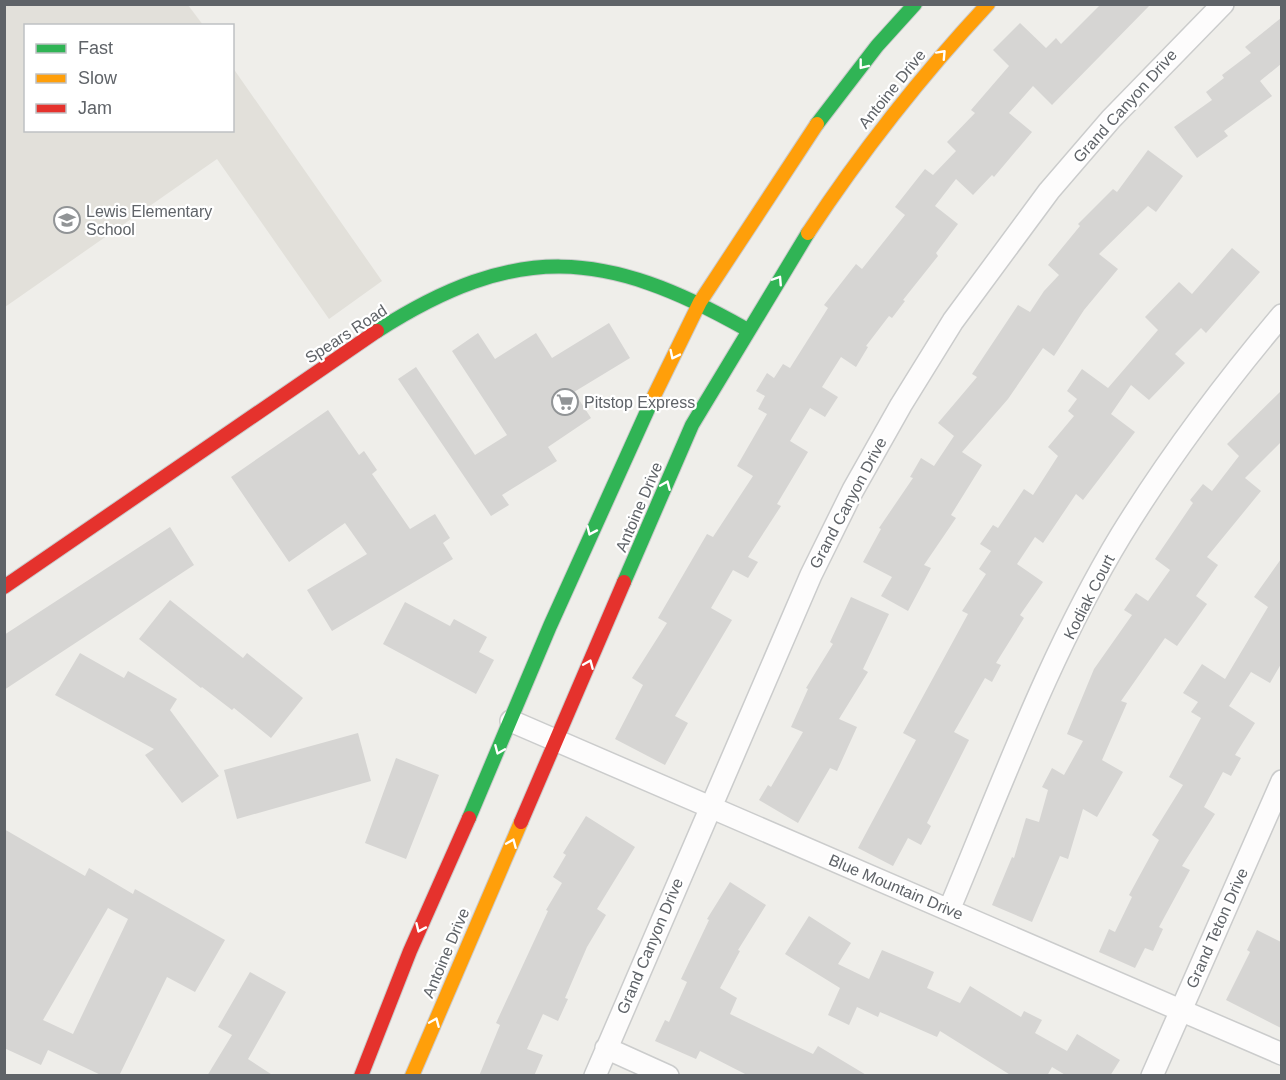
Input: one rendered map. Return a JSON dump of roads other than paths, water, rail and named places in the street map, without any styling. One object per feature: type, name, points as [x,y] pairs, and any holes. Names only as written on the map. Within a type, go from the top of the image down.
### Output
[{"type":"main road","name":"Antoine Drive","points":[[361,1076],[410,951],[595,523],[700,302],[812,131],[877,46],[915,4]]},
{"type":"main road","name":"Antoine Drive","points":[[412,1076],[692,425],[746,329],[855,163],[918,80],[988,4]]},
{"type":"main road","name":"Spears Road","points":[[4,588],[352,348],[426,303],[467,283],[524,269],[565,266],[621,273],[662,284],[700,302],[746,329]]},
{"type":"street","name":"Grand Canyon Drive","points":[[595,1076],[811,575],[853,490],[901,405],[953,321],[1049,191],[1111,119],[1222,4]]},
{"type":"street","name":"Kodiak Court","points":[[949,910],[1039,698],[1089,593],[1121,536],[1176,450],[1229,378],[1281,315]]},
{"type":"street","name":"Blue Mountain Drive","points":[[511,721],[1281,1054]]},
{"type":"street","name":"Grand Teton Drive","points":[[1152,1076],[1281,781]]},
{"type":"street","points":[[606,1048],[668,1076]]},
{"type":"place","name":"Lewis Elementary School","points":[[67,220]]},
{"type":"place","name":"Pitstop Express","points":[[565,402]]}]
